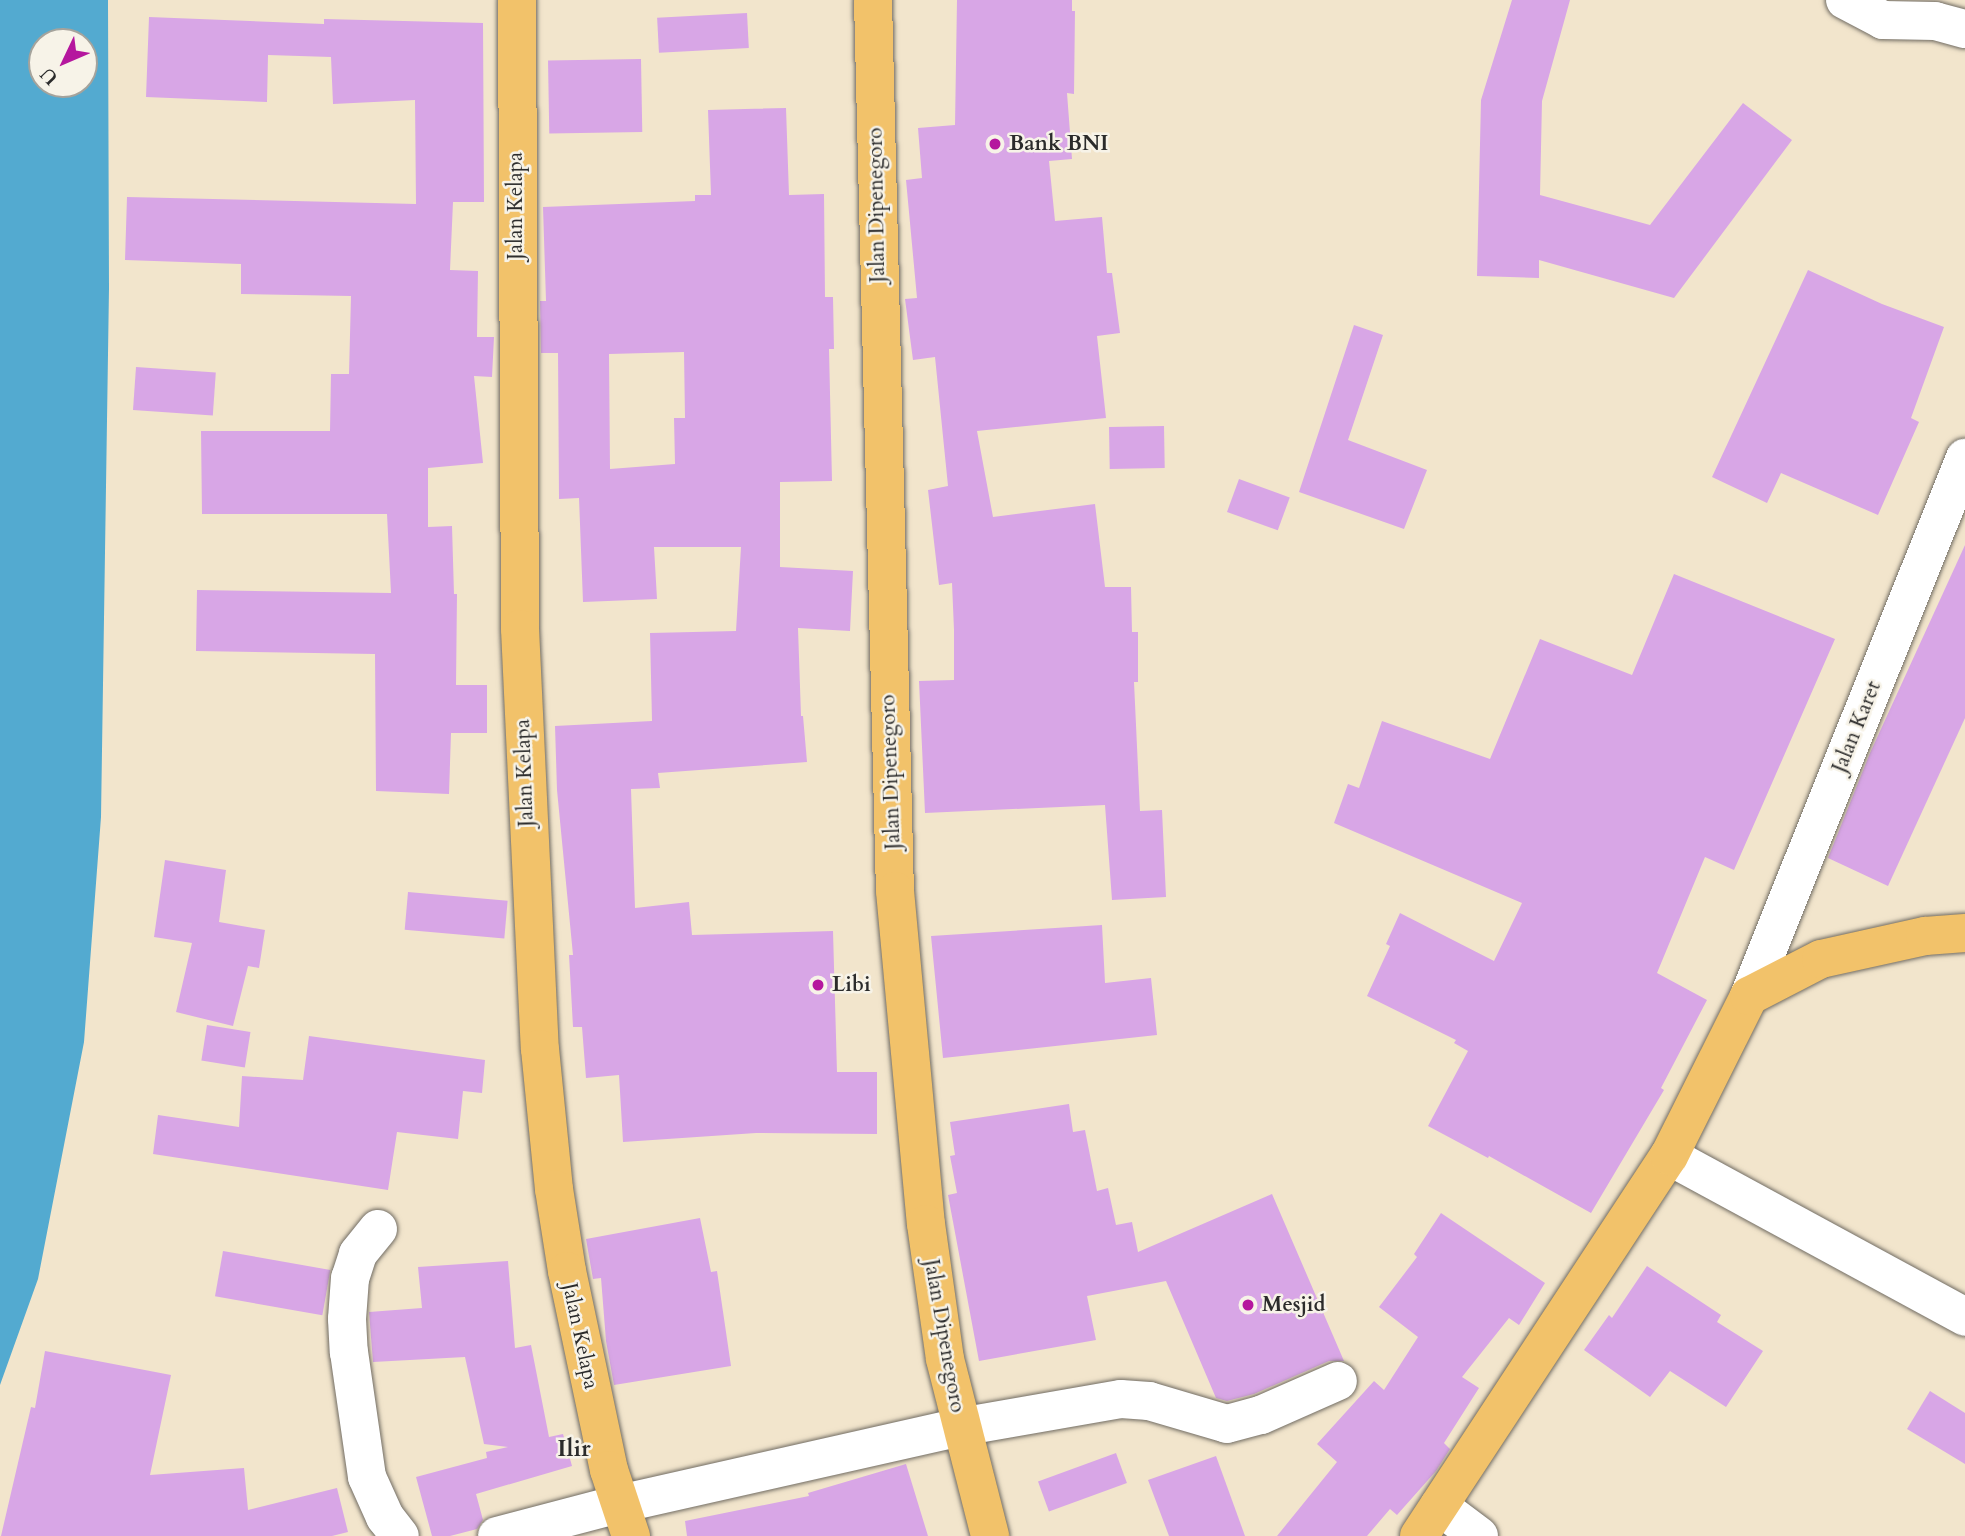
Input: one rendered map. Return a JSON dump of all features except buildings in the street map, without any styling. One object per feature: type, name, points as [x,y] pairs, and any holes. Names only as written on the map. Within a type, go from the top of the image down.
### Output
[{"type":"main road","name":"Jalan Kelapa","points":[[517,0],[520,629],[540,1049],[554,1189],[567,1271],[599,1426],[625,1520]]},
{"type":"main road","name":"Jalan Dipenegoro","points":[[873,0],[895,891],[926,1224],[945,1359],[960,1427],[990,1536]]},
{"type":"main road","points":[[1429,1521],[1670,1156],[1749,996],[1821,959],[1925,936],[1965,933]]},
{"type":"street","points":[[1845,0],[1883,20],[1935,22],[1965,29]]},
{"type":"street","name":"Jalan Karet","points":[[1749,996],[1965,458]]},
{"type":"street","points":[[1670,1156],[1965,1317]]},
{"type":"street","points":[[378,1229],[358,1254],[351,1278],[349,1352],[368,1477],[385,1517],[400,1536]]},
{"type":"street","points":[[497,1536],[625,1520],[960,1427],[1121,1399],[1149,1401],[1227,1424],[1261,1415],[1338,1381]]},
{"type":"street","points":[[1429,1521],[1479,1536]]},
{"type":"water","points":[[0,0],[108,0],[109,288],[101,817],[84,1042],[38,1279],[0,1385]]},
{"type":"place","name":"Bank BNI","points":[[995,144]]},
{"type":"place","name":"Libi","points":[[818,985]]},
{"type":"place","name":"Mesjid","points":[[1248,1305]]},
{"type":"district","name":"Ilir","points":[[574,1449]]}]
